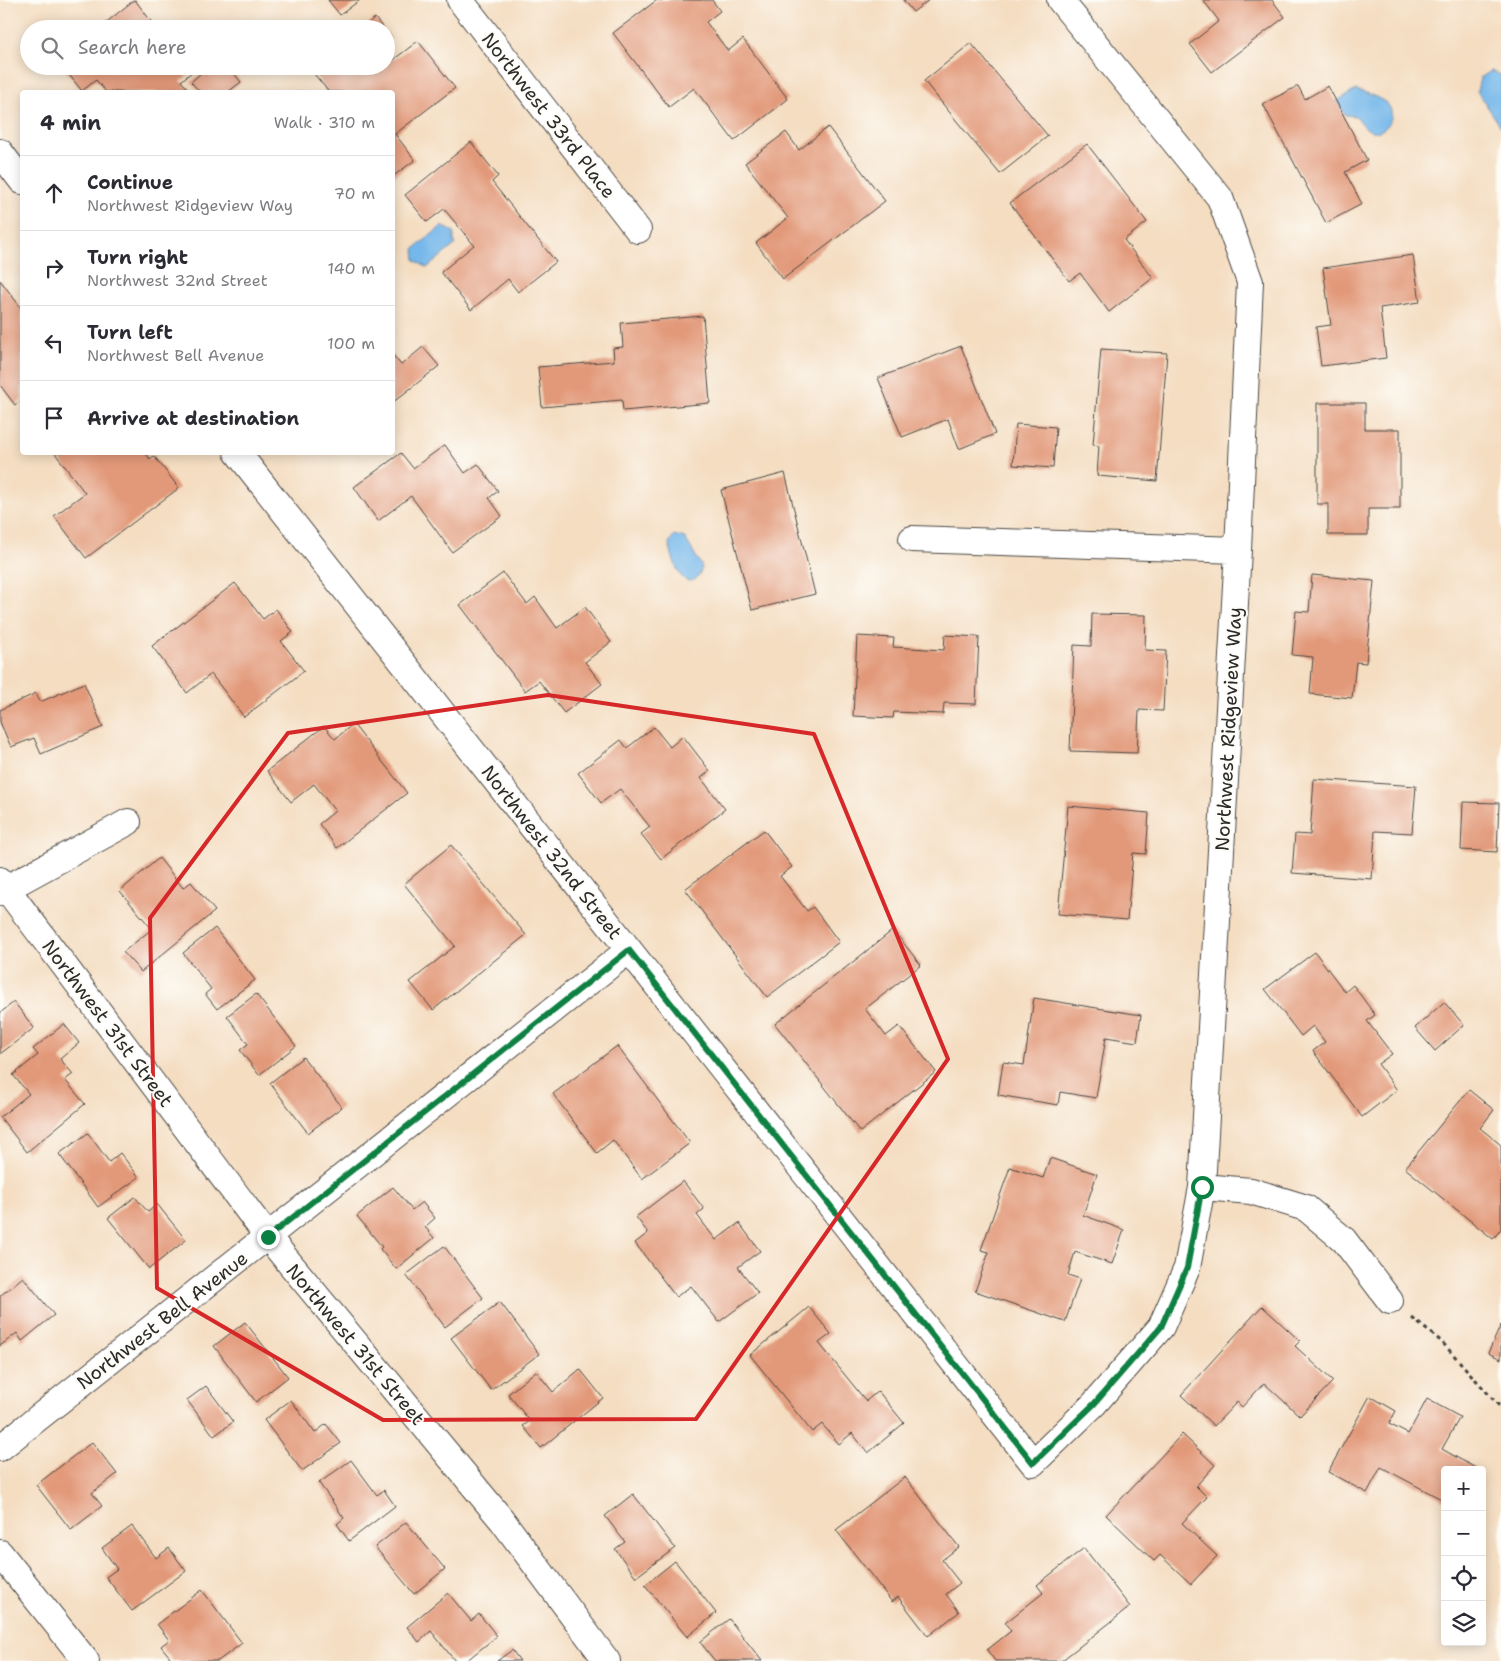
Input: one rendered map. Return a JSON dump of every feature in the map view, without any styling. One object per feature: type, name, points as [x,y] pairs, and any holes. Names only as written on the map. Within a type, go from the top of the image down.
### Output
[{"type":"street","name":"Northwest 33rd Place","points":[[460,0],[638,230]]},
{"type":"street","name":"Northwest Ridgeview Way","points":[[1033,1463],[1094,1404],[1161,1327],[1187,1268],[1202,1187],[1238,550],[1250,282],[1220,198],[1060,0]]},
{"type":"street","points":[[0,152],[20,178]]},
{"type":"street","name":"Northwest 32nd Street","points":[[239,455],[1033,1463]]},
{"type":"street","points":[[912,538],[1238,550]]},
{"type":"street","points":[[2,887],[128,822]]},
{"type":"street","name":"Northwest 31st Street","points":[[2,887],[268,1237],[502,1520],[607,1661]]},
{"type":"street","name":"Northwest Bell Avenue","points":[[0,1448],[629,950]]},
{"type":"street","points":[[1202,1187],[1250,1191],[1306,1208],[1344,1240],[1390,1301]]},
{"type":"street","points":[[0,1553],[86,1661]]},
{"type":"path","points":[[1390,1301],[1442,1342],[1501,1408]]},
{"type":"highlighted area","points":[[548,695],[814,734],[948,1059],[696,1419],[383,1420],[157,1288],[150,918],[288,733]]},
{"type":"water","points":[[1491,71],[1501,75],[1501,127],[1477,91],[1480,78]]},
{"type":"water","points":[[1356,90],[1378,98],[1389,107],[1391,118],[1381,131],[1369,130],[1356,116],[1345,115],[1337,101]]},
{"type":"water","points":[[442,226],[454,232],[456,244],[427,268],[415,260],[414,249]]},
{"type":"water","points":[[674,535],[685,538],[701,565],[700,573],[696,579],[685,580],[676,566],[669,543]]},
{"type":"building","points":[[134,0],[150,20],[109,20]]},
{"type":"building","points":[[328,0],[360,0],[340,15]]},
{"type":"building","points":[[657,0],[712,0],[720,11],[706,22],[728,51],[743,39],[788,99],[734,141],[694,88],[669,107],[613,33]]},
{"type":"building","points":[[903,0],[929,0],[913,12]]},
{"type":"building","points":[[1203,0],[1272,0],[1285,17],[1212,72],[1190,44],[1219,21]]},
{"type":"building","points":[[418,41],[455,88],[395,134],[395,90],[327,90],[315,75],[395,75],[395,58]]},
{"type":"building","points":[[971,43],[1048,136],[1000,174],[924,81]]},
{"type":"building","points":[[69,75],[188,75],[181,81],[189,90],[104,90],[96,80],[81,90]]},
{"type":"building","points":[[199,75],[235,75],[241,82],[231,90],[198,90],[191,82]]},
{"type":"building","points":[[1298,86],[1305,99],[1328,86],[1367,160],[1345,172],[1362,204],[1326,223],[1263,104]]},
{"type":"building","points":[[828,127],[885,201],[783,279],[756,243],[788,218],[745,163],[786,132],[799,150]]},
{"type":"building","points":[[395,134],[415,160],[395,175]]},
{"type":"building","points":[[471,142],[498,176],[492,182],[556,262],[518,292],[508,279],[471,310],[441,272],[474,245],[444,209],[427,222],[405,195]]},
{"type":"building","points":[[1087,144],[1147,222],[1124,240],[1153,278],[1109,312],[1080,273],[1069,281],[1010,203]]},
{"type":"building","points":[[1413,255],[1420,302],[1380,308],[1386,358],[1321,366],[1316,327],[1331,325],[1323,268]]},
{"type":"building","points":[[0,280],[20,306],[20,401],[15,405],[0,385]]},
{"type":"building","points":[[703,316],[710,403],[623,411],[622,400],[542,407],[538,367],[614,361],[613,348],[623,347],[621,323]]},
{"type":"building","points":[[961,346],[995,434],[959,449],[948,419],[902,437],[878,378]]},
{"type":"building","points":[[423,347],[439,366],[395,401],[395,358],[401,365]]},
{"type":"building","points":[[1101,349],[1167,353],[1157,481],[1097,476],[1099,446],[1093,445]]},
{"type":"building","points":[[1317,403],[1365,403],[1365,429],[1400,429],[1400,509],[1368,509],[1368,535],[1328,535],[1328,504],[1317,504]]},
{"type":"building","points":[[1016,424],[1056,427],[1053,468],[1013,465]]},
{"type":"building","points":[[445,445],[465,473],[478,464],[498,491],[489,498],[502,516],[452,552],[411,496],[378,521],[354,487],[401,453],[413,468]]},
{"type":"building","points":[[56,455],[147,455],[150,459],[154,456],[179,488],[86,558],[54,516],[85,493]]},
{"type":"building","points":[[785,473],[815,594],[752,610],[721,490]]},
{"type":"building","points":[[503,573],[527,604],[535,597],[557,628],[585,607],[611,642],[585,662],[602,684],[564,713],[539,681],[525,691],[460,605]]},
{"type":"building","points":[[1312,575],[1374,581],[1366,663],[1356,662],[1352,698],[1310,694],[1313,657],[1292,655],[1296,611],[1309,612]]},
{"type":"building","points":[[235,583],[263,619],[276,609],[293,632],[281,641],[304,671],[244,717],[211,674],[187,693],[152,646]]},
{"type":"building","points":[[1092,614],[1146,615],[1145,650],[1166,651],[1163,711],[1139,710],[1137,753],[1070,751],[1074,645],[1091,646]]},
{"type":"building","points":[[945,635],[979,637],[976,704],[944,703],[943,714],[894,712],[893,718],[853,716],[857,636],[894,638],[893,647],[944,650]]},
{"type":"building","points":[[84,683],[103,727],[41,754],[34,738],[11,747],[0,722],[0,710],[36,693],[40,702]]},
{"type":"building","points":[[353,724],[407,793],[337,848],[319,824],[335,811],[314,784],[291,802],[267,771],[324,726],[335,739]]},
{"type":"building","points":[[654,727],[670,747],[683,736],[710,771],[701,778],[725,809],[661,859],[641,834],[650,827],[620,789],[601,803],[578,773],[621,740],[627,748]]},
{"type":"building","points":[[1314,779],[1416,786],[1412,833],[1375,831],[1372,879],[1292,873],[1295,834],[1310,835]]},
{"type":"building","points":[[1463,802],[1499,803],[1497,852],[1461,850]]},
{"type":"building","points":[[1068,806],[1149,813],[1146,854],[1133,853],[1127,920],[1058,914]]},
{"type":"building","points":[[764,830],[792,867],[780,876],[807,911],[813,907],[839,942],[767,997],[685,889]]},
{"type":"building","points":[[451,845],[526,935],[433,1010],[410,982],[455,946],[404,884]]},
{"type":"building","points":[[159,858],[183,888],[191,882],[215,911],[141,972],[123,952],[152,929],[120,891]]},
{"type":"building","points":[[215,928],[255,980],[217,1009],[205,994],[211,989],[183,953]]},
{"type":"building","points":[[893,930],[921,965],[865,1009],[886,1036],[899,1026],[936,1072],[860,1132],[775,1024]]},
{"type":"building","points":[[1315,952],[1345,992],[1353,985],[1375,1015],[1367,1021],[1392,1054],[1378,1064],[1397,1090],[1362,1117],[1313,1051],[1325,1042],[1313,1026],[1301,1036],[1265,989]]},
{"type":"building","points":[[256,994],[296,1046],[259,1075],[240,1050],[248,1044],[227,1016]]},
{"type":"building","points":[[1034,998],[1141,1015],[1137,1042],[1106,1037],[1096,1098],[1060,1092],[1058,1105],[998,1095],[1003,1062],[1024,1065]]},
{"type":"building","points":[[14,1002],[34,1028],[0,1054],[0,1013]]},
{"type":"building","points":[[1444,1002],[1464,1025],[1435,1051],[1415,1028]]},
{"type":"building","points":[[64,1024],[79,1043],[60,1059],[73,1074],[65,1080],[85,1104],[27,1152],[0,1117],[29,1094],[13,1075],[38,1055],[33,1049]]},
{"type":"building","points":[[617,1046],[690,1143],[642,1179],[613,1140],[597,1153],[553,1094]]},
{"type":"building","points":[[303,1057],[342,1107],[308,1133],[270,1083]]},
{"type":"building","points":[[1469,1090],[1494,1110],[1480,1128],[1501,1145],[1501,1229],[1493,1239],[1405,1168]]},
{"type":"building","points":[[88,1133],[109,1162],[120,1153],[139,1177],[98,1207],[59,1154]]},
{"type":"building","points":[[1050,1158],[1097,1174],[1083,1215],[1124,1230],[1112,1264],[1075,1252],[1068,1275],[1080,1279],[1065,1322],[975,1291],[989,1252],[981,1250],[1010,1167],[1043,1178]]},
{"type":"building","points":[[683,1181],[704,1209],[697,1215],[716,1240],[739,1223],[760,1251],[738,1267],[758,1293],[719,1322],[691,1286],[676,1297],[635,1243],[648,1233],[636,1217]]},
{"type":"building","points":[[393,1187],[412,1210],[422,1202],[435,1218],[425,1227],[434,1238],[396,1269],[380,1249],[382,1247],[357,1216]]},
{"type":"building","points":[[135,1197],[148,1212],[157,1204],[186,1240],[149,1269],[108,1218]]},
{"type":"building","points":[[444,1246],[483,1298],[445,1327],[406,1275]]},
{"type":"building","points":[[23,1277],[54,1315],[22,1341],[17,1333],[0,1346],[0,1296]]},
{"type":"building","points":[[500,1302],[539,1354],[491,1390],[451,1338]]},
{"type":"building","points":[[1262,1306],[1300,1341],[1295,1346],[1333,1381],[1300,1416],[1264,1383],[1242,1407],[1237,1402],[1214,1426],[1181,1395]]},
{"type":"building","points":[[809,1307],[831,1334],[819,1343],[866,1401],[878,1391],[904,1423],[868,1453],[852,1433],[839,1444],[822,1424],[812,1432],[750,1355]]},
{"type":"building","points":[[245,1322],[288,1377],[256,1402],[214,1346]]},
{"type":"building","points":[[1501,1325],[1501,1359],[1488,1353]]},
{"type":"building","points":[[580,1369],[603,1398],[541,1448],[523,1426],[530,1421],[508,1394],[536,1371],[553,1392]]},
{"type":"building","points":[[206,1386],[233,1422],[214,1436],[187,1400]]},
{"type":"building","points":[[1370,1396],[1396,1411],[1389,1424],[1408,1434],[1427,1399],[1460,1417],[1442,1449],[1472,1466],[1441,1466],[1441,1499],[1381,1467],[1367,1493],[1328,1472]]},
{"type":"building","points":[[291,1400],[315,1433],[326,1424],[341,1443],[302,1471],[264,1420]]},
{"type":"building","points":[[1182,1434],[1215,1465],[1196,1486],[1207,1497],[1182,1523],[1217,1556],[1191,1584],[1160,1555],[1154,1561],[1106,1515]]},
{"type":"building","points":[[92,1442],[117,1474],[92,1493],[102,1506],[71,1530],[36,1485]]},
{"type":"building","points":[[351,1460],[377,1495],[384,1490],[395,1506],[349,1541],[337,1524],[344,1518],[319,1483]]},
{"type":"building","points":[[905,1477],[959,1547],[942,1560],[960,1583],[946,1594],[959,1612],[928,1636],[898,1597],[892,1602],[836,1530]]},
{"type":"building","points":[[633,1494],[675,1548],[636,1577],[615,1549],[625,1542],[605,1516]]},
{"type":"building","points":[[406,1522],[445,1569],[414,1594],[375,1547]]},
{"type":"building","points":[[132,1526],[156,1558],[169,1548],[186,1571],[132,1611],[106,1577],[117,1569],[102,1548]]},
{"type":"building","points":[[1084,1548],[1130,1607],[1061,1661],[995,1661],[987,1650],[1011,1631],[1005,1623],[1043,1593],[1037,1585]]},
{"type":"building","points":[[675,1561],[716,1613],[687,1637],[645,1585]]},
{"type":"building","points":[[202,1590],[242,1643],[218,1661],[173,1661],[161,1646],[169,1640],[157,1624]]},
{"type":"building","points":[[448,1593],[471,1621],[479,1614],[497,1636],[466,1661],[455,1661],[431,1631],[419,1642],[407,1627]]},
{"type":"building","points":[[729,1619],[762,1661],[715,1661],[700,1642]]},
{"type":"building","points":[[512,1650],[520,1661],[497,1661]]},
{"type":"route","points":[[268,1237],[629,950],[1033,1463],[1094,1404],[1161,1327],[1187,1268],[1202,1187]]}]
